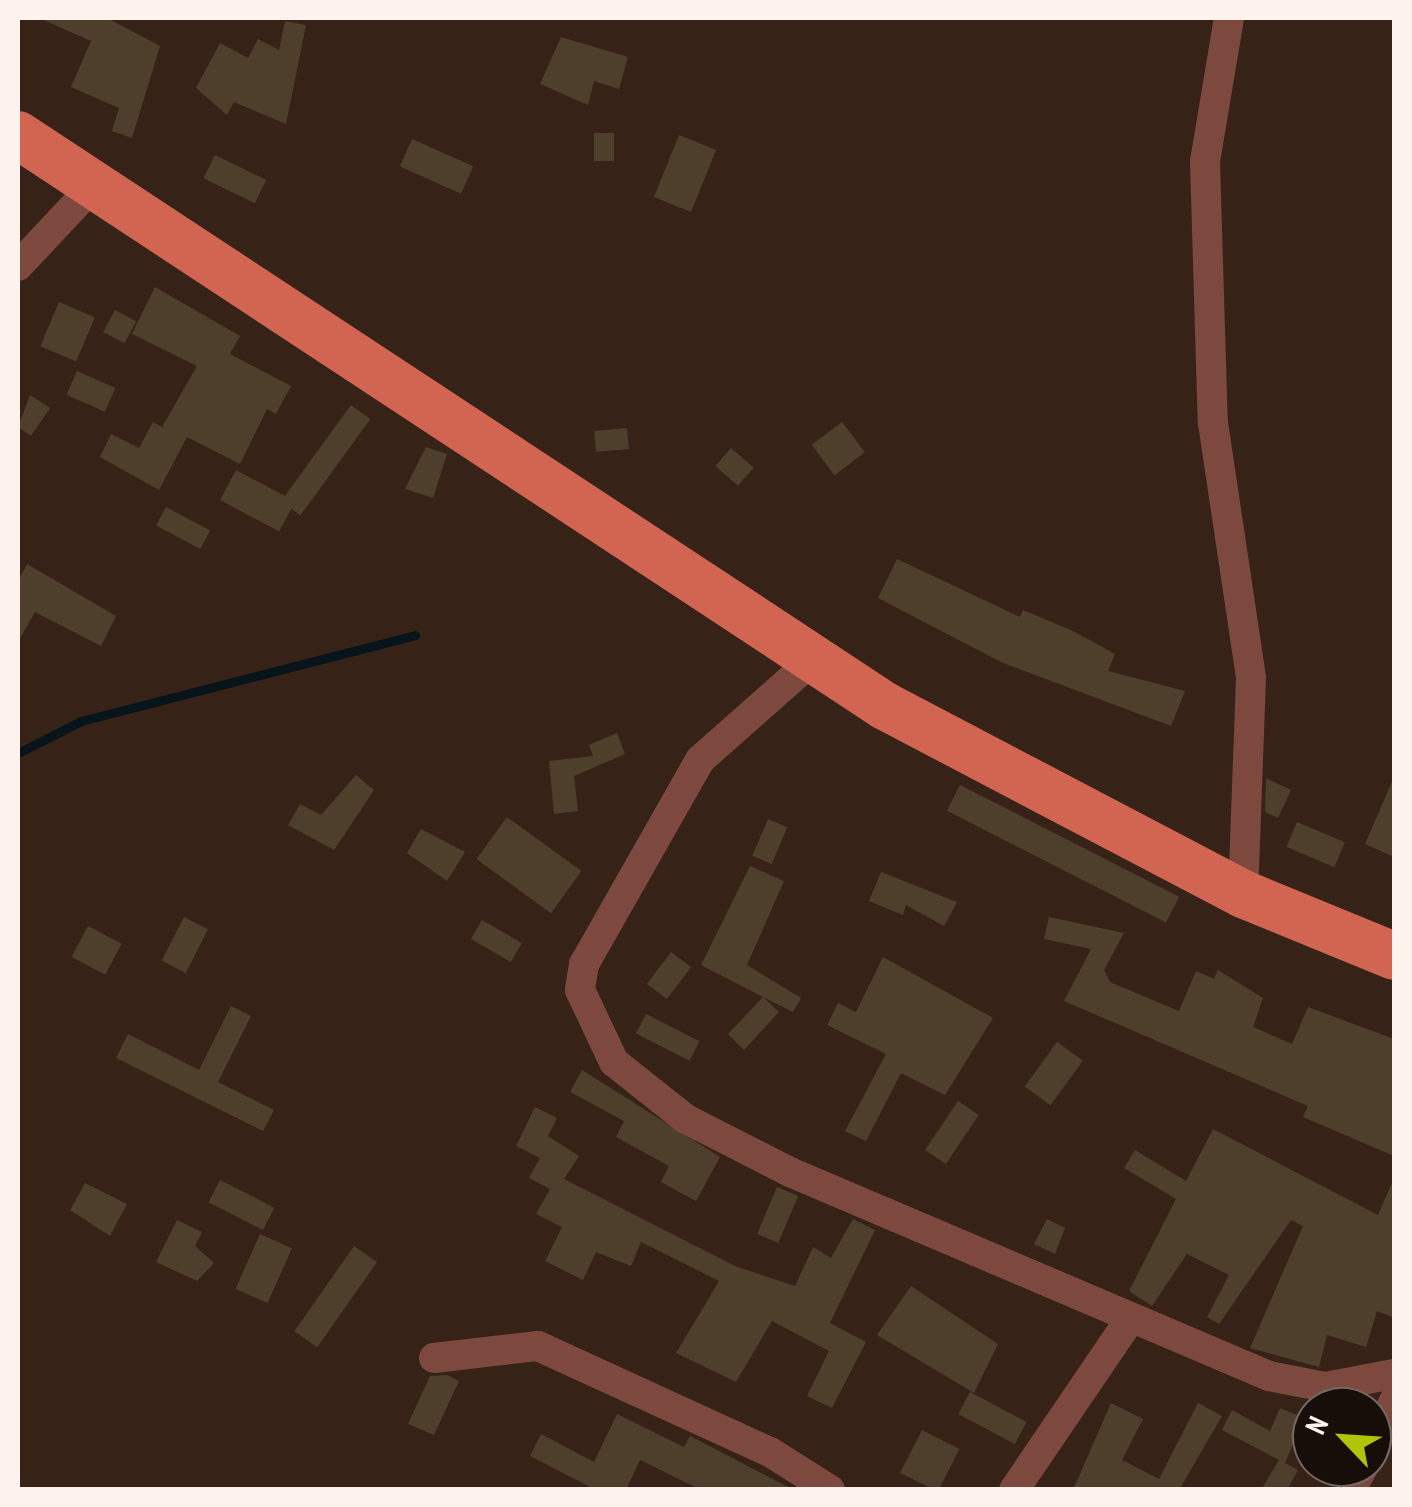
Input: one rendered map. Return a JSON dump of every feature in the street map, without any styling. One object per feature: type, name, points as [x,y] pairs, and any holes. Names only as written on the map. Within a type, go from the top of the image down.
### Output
[{"type":"main road","points":[[18,135],[884,706],[1243,894],[1394,956]]},
{"type":"street","points":[[1229,18],[1205,161],[1213,423],[1251,678],[1243,894]]},
{"type":"street","points":[[18,267],[94,185]]},
{"type":"street","points":[[814,659],[700,760],[584,964],[580,990],[607,1050],[686,1119],[1130,1319],[1300,1385],[1394,1374]]},
{"type":"street","points":[[1014,1490],[1130,1319]]},
{"type":"street","points":[[434,1358],[538,1346],[830,1490]]},
{"type":"building","points":[[39,18],[107,18],[160,46],[132,138],[112,131],[119,108],[71,87],[91,41]]},
{"type":"building","points":[[285,21],[306,25],[286,124],[234,102],[227,115],[196,88],[220,43],[248,58],[258,39],[279,50]]},
{"type":"building","points":[[561,37],[628,57],[619,89],[594,81],[588,105],[540,84]]},
{"type":"building","points":[[594,133],[614,133],[614,161],[594,161]]},
{"type":"building","points":[[679,135],[716,150],[691,212],[654,197]]},
{"type":"building","points":[[412,139],[473,166],[461,194],[400,166]]},
{"type":"building","points":[[215,155],[266,180],[255,203],[204,178]]},
{"type":"building","points":[[155,287],[240,336],[230,354],[291,386],[276,414],[267,409],[240,464],[187,437],[159,490],[100,457],[111,434],[139,448],[153,422],[162,427],[197,366],[132,334]]},
{"type":"building","points":[[59,302],[95,317],[76,361],[40,346]]},
{"type":"building","points":[[115,310],[136,321],[124,343],[103,332]]},
{"type":"building","points":[[77,371],[115,388],[105,412],[66,395]]},
{"type":"building","points":[[30,395],[50,408],[31,436],[18,427]]},
{"type":"building","points":[[351,405],[370,419],[300,515],[281,501]]},
{"type":"building","points":[[842,422],[865,452],[835,475],[812,445]]},
{"type":"building","points":[[627,428],[629,449],[596,452],[594,431]]},
{"type":"building","points":[[426,447],[447,454],[433,498],[405,489]]},
{"type":"building","points":[[731,448],[754,468],[738,486],[715,466]]},
{"type":"building","points":[[236,470],[295,501],[279,531],[220,500]]},
{"type":"building","points":[[166,507],[210,530],[200,549],[156,526]]},
{"type":"building","points":[[897,559],[1020,617],[1023,610],[1073,631],[1115,654],[1108,671],[1185,691],[1171,726],[1001,662],[878,598]]},
{"type":"building","points":[[27,564],[116,616],[101,646],[35,612],[18,642],[18,581]]},
{"type":"building","points":[[617,733],[625,754],[574,776],[578,811],[554,814],[549,761],[593,756],[589,745]]},
{"type":"building","points":[[356,775],[374,790],[334,850],[288,825],[300,804],[321,815]]},
{"type":"building","points":[[1394,777],[1394,857],[1365,844]]},
{"type":"building","points":[[1266,778],[1291,790],[1278,818],[1265,812]]},
{"type":"building","points":[[960,785],[1179,897],[1166,923],[947,811]]},
{"type":"building","points":[[507,817],[581,871],[551,913],[476,859]]},
{"type":"building","points":[[768,819],[787,827],[772,864],[752,856]]},
{"type":"building","points":[[1297,822],[1345,842],[1334,867],[1286,847]]},
{"type":"building","points":[[421,829],[465,852],[447,881],[407,853]]},
{"type":"building","points":[[750,866],[784,881],[747,965],[801,998],[793,1012],[701,965]]},
{"type":"building","points":[[881,872],[957,902],[944,926],[906,905],[903,915],[869,901]]},
{"type":"building","points":[[184,917],[208,929],[186,973],[162,961]]},
{"type":"building","points":[[1049,917],[1124,933],[1104,970],[1110,982],[1179,1011],[1196,971],[1214,979],[1218,970],[1263,998],[1253,1027],[1292,1044],[1308,1007],[1394,1039],[1394,1156],[1303,1117],[1308,1106],[1064,1001],[1091,949],[1044,939]]},
{"type":"building","points":[[482,920],[522,943],[511,962],[471,939]]},
{"type":"building","points":[[88,926],[122,944],[105,975],[72,957]]},
{"type":"building","points":[[671,952],[691,967],[667,999],[647,984]]},
{"type":"building","points":[[883,957],[993,1018],[945,1095],[901,1073],[866,1141],[845,1131],[886,1054],[827,1025],[838,1003],[856,1012]]},
{"type":"building","points":[[763,997],[779,1012],[744,1050],[728,1034]]},
{"type":"building","points":[[231,1006],[251,1016],[218,1082],[274,1110],[263,1131],[116,1058],[128,1034],[199,1070]]},
{"type":"building","points":[[646,1014],[699,1041],[689,1061],[636,1034]]},
{"type":"building","points":[[1057,1042],[1083,1061],[1051,1105],[1025,1086]]},
{"type":"building","points":[[582,1070],[720,1157],[696,1201],[661,1182],[669,1166],[616,1137],[624,1121],[570,1092]]},
{"type":"building","points":[[958,1101],[979,1115],[946,1164],[925,1150]]},
{"type":"building","points":[[535,1107],[557,1118],[548,1136],[579,1156],[564,1179],[735,1266],[795,1286],[813,1247],[831,1258],[853,1219],[875,1230],[830,1323],[866,1342],[832,1408],[807,1396],[829,1351],[772,1321],[736,1382],[676,1353],[719,1281],[641,1242],[631,1266],[596,1252],[583,1280],[545,1261],[562,1227],[536,1214],[550,1189],[529,1178],[540,1158],[516,1146]]},
{"type":"building","points":[[1213,1129],[1378,1215],[1394,1178],[1394,1318],[1377,1311],[1366,1347],[1327,1335],[1319,1367],[1250,1348],[1303,1226],[1291,1220],[1219,1324],[1207,1317],[1229,1275],[1187,1254],[1152,1306],[1129,1291],[1176,1199],[1124,1168],[1135,1150],[1186,1181]]},
{"type":"building","points":[[220,1180],[274,1208],[263,1230],[209,1202]]},
{"type":"building","points":[[85,1183],[127,1204],[110,1236],[70,1210]]},
{"type":"building","points":[[777,1187],[798,1196],[778,1243],[757,1234]]},
{"type":"building","points":[[1047,1219],[1065,1228],[1055,1254],[1034,1244]]},
{"type":"building","points":[[177,1220],[202,1232],[195,1246],[214,1263],[197,1281],[156,1262]]},
{"type":"building","points":[[260,1234],[292,1248],[268,1303],[236,1289]]},
{"type":"building","points":[[354,1246],[377,1262],[317,1347],[294,1331]]},
{"type":"building","points":[[911,1286],[998,1344],[974,1393],[877,1335]]},
{"type":"building","points":[[447,1375],[459,1381],[434,1435],[408,1424],[430,1376]]},
{"type":"building","points":[[970,1392],[1027,1422],[1015,1444],[958,1414]]},
{"type":"building","points":[[1111,1403],[1143,1419],[1122,1460],[1159,1479],[1198,1403],[1222,1416],[1179,1490],[1073,1490]]},
{"type":"building","points":[[1280,1408],[1292,1413],[1292,1446],[1285,1463],[1292,1467],[1292,1481],[1287,1490],[1261,1490],[1279,1460],[1222,1430],[1232,1410],[1270,1431]]},
{"type":"building","points":[[617,1414],[684,1447],[690,1436],[794,1490],[701,1490],[640,1460],[626,1490],[596,1490],[530,1456],[541,1434],[594,1462]]},
{"type":"building","points":[[922,1430],[959,1449],[939,1490],[900,1473]]},
{"type":"waterway","points":[[18,753],[81,721],[415,635]]}]
